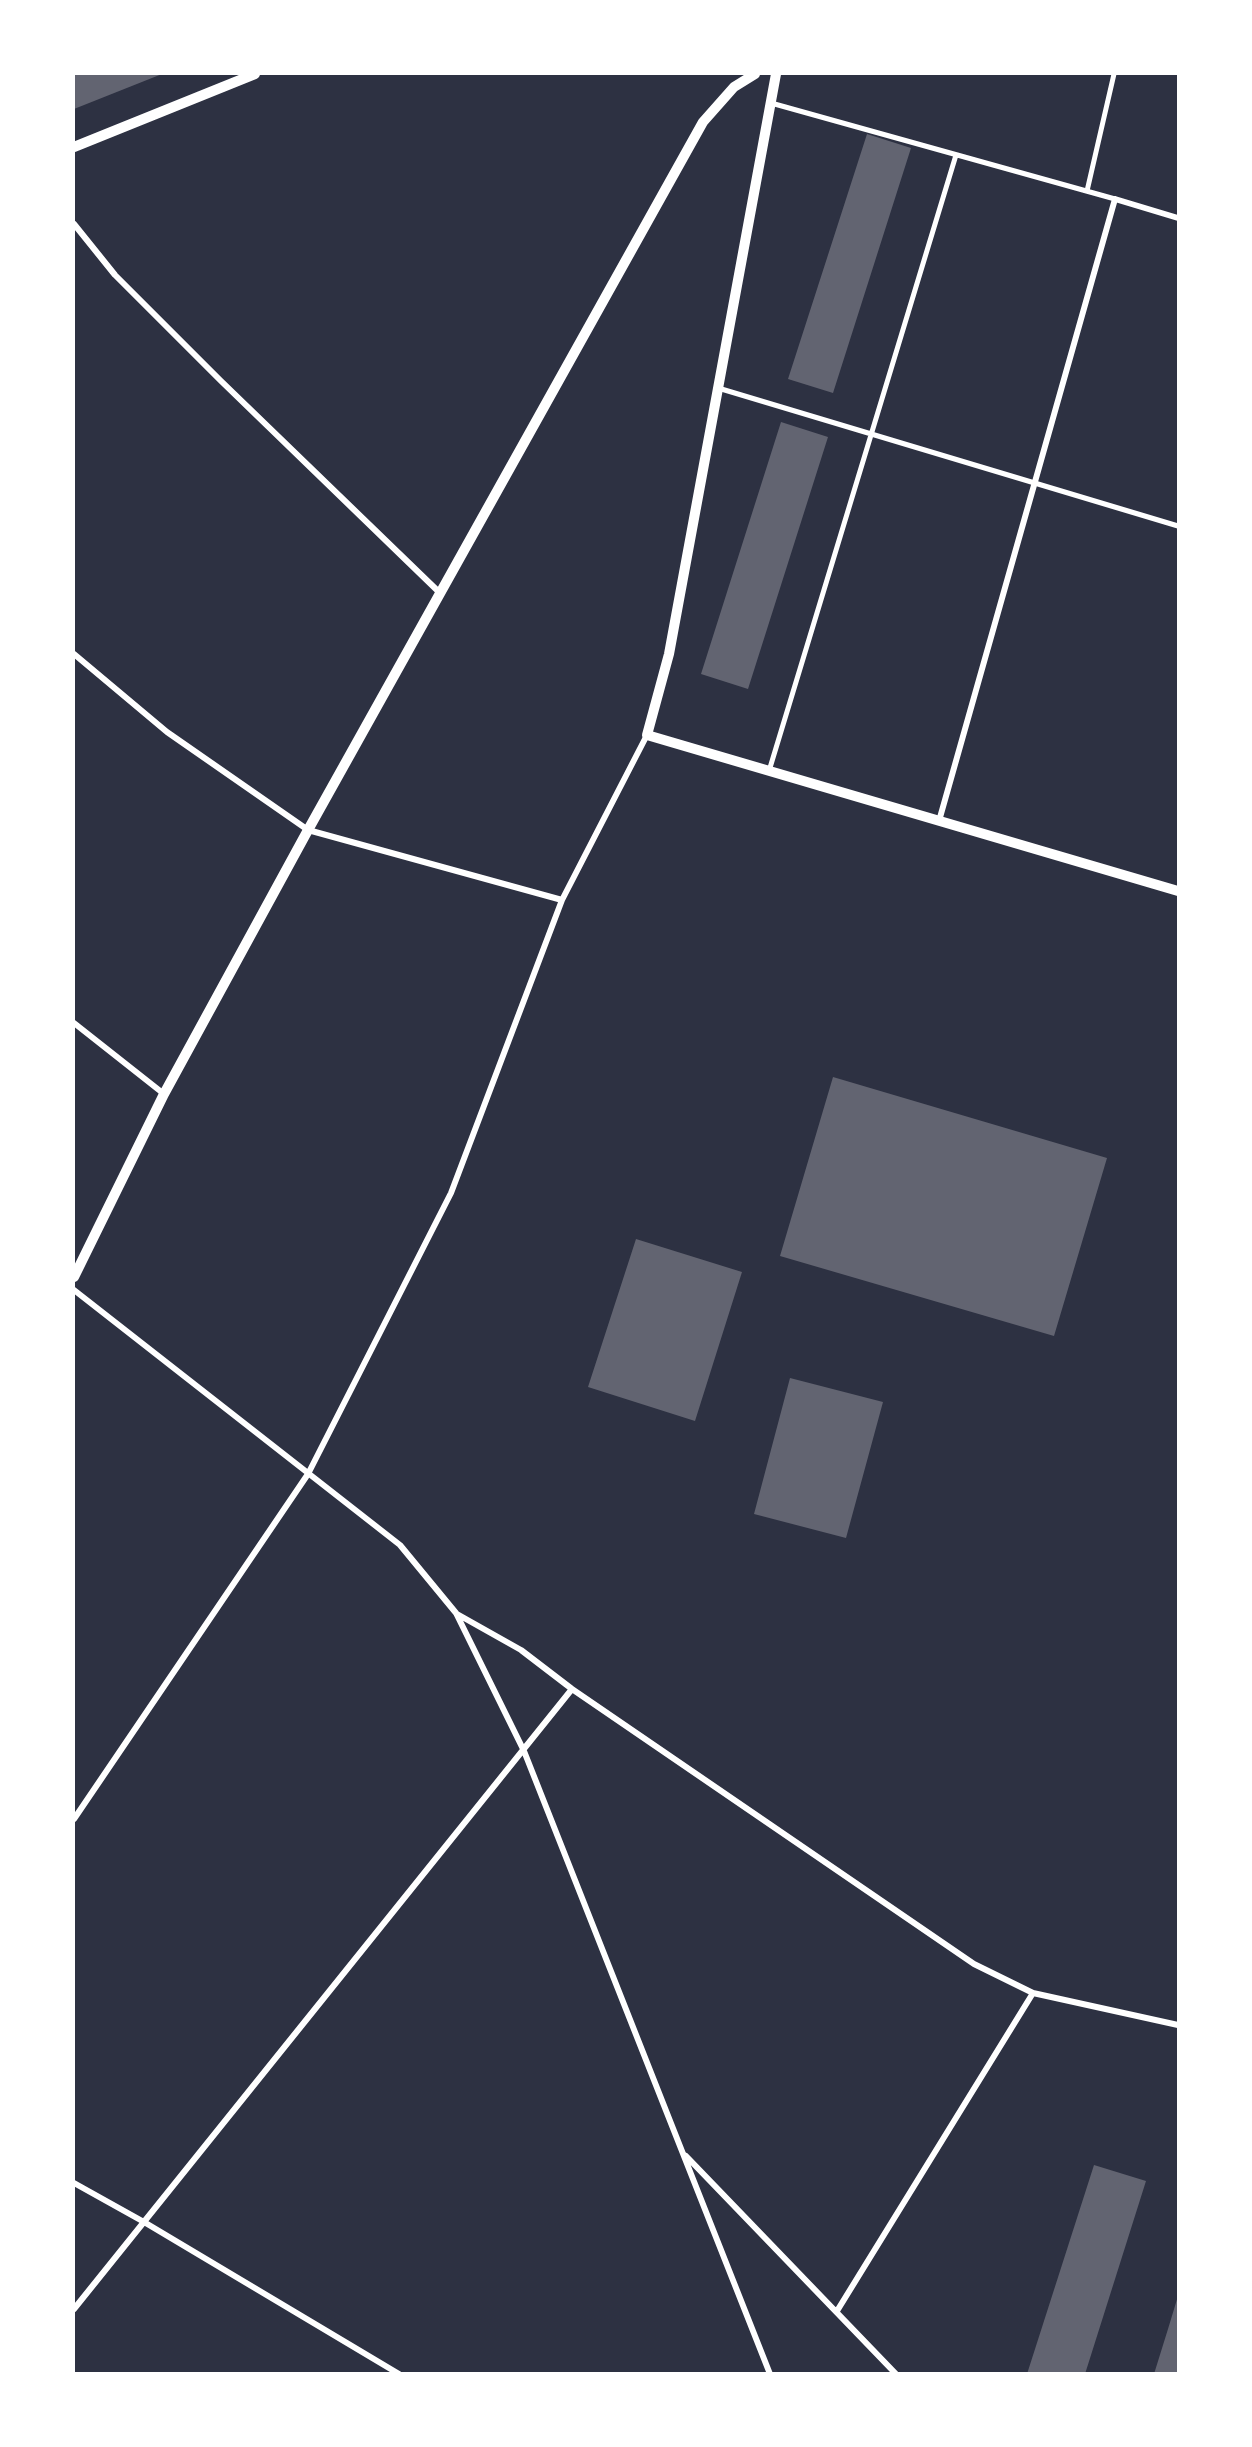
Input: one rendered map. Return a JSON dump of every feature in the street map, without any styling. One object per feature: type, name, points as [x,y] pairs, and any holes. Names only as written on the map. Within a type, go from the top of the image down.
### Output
[{"type":"street","points":[[74,147],[255,74]]},
{"type":"street","points":[[74,1276],[164,1094],[308,830],[703,122],[734,87],[755,74]]},
{"type":"street","points":[[74,1820],[308,1474],[451,1193],[562,900],[647,735],[669,654],[776,74]]},
{"type":"street","points":[[1087,191],[1114,74]]},
{"type":"street","points":[[771,102],[1179,218]]},
{"type":"street","points":[[770,771],[956,155]]},
{"type":"street","points":[[939,821],[1115,199]]},
{"type":"street","points":[[74,224],[123,283],[440,592]]},
{"type":"street","points":[[718,388],[1179,526]]},
{"type":"street","points":[[74,654],[167,732],[308,830],[562,900]]},
{"type":"street","points":[[647,735],[1179,891]]},
{"type":"street","points":[[74,1023],[164,1094]]},
{"type":"street","points":[[74,1290],[400,1545],[456,1613],[524,1751],[770,2373]]},
{"type":"street","points":[[456,1613],[521,1650],[572,1689],[974,1964],[1033,1993],[1179,2025]]},
{"type":"street","points":[[74,2309],[572,1689]]},
{"type":"street","points":[[837,2311],[1033,1993]]},
{"type":"street","points":[[683,2153],[896,2373]]},
{"type":"street","points":[[74,2183],[399,2373]]},
{"type":"building","points":[[74,74],[162,74],[74,109]]},
{"type":"building","points":[[867,134],[911,148],[833,393],[788,379]]},
{"type":"building","points":[[781,422],[828,437],[748,689],[701,674]]},
{"type":"building","points":[[833,1077],[1107,1158],[1054,1336],[780,1256]]},
{"type":"building","points":[[636,1239],[742,1272],[695,1421],[588,1387]]},
{"type":"building","points":[[790,1378],[883,1402],[846,1538],[754,1514]]},
{"type":"building","points":[[1094,2165],[1146,2181],[1085,2374],[1027,2374]]},
{"type":"building","points":[[1178,2296],[1178,2374],[1154,2374],[1168,2329]]}]
